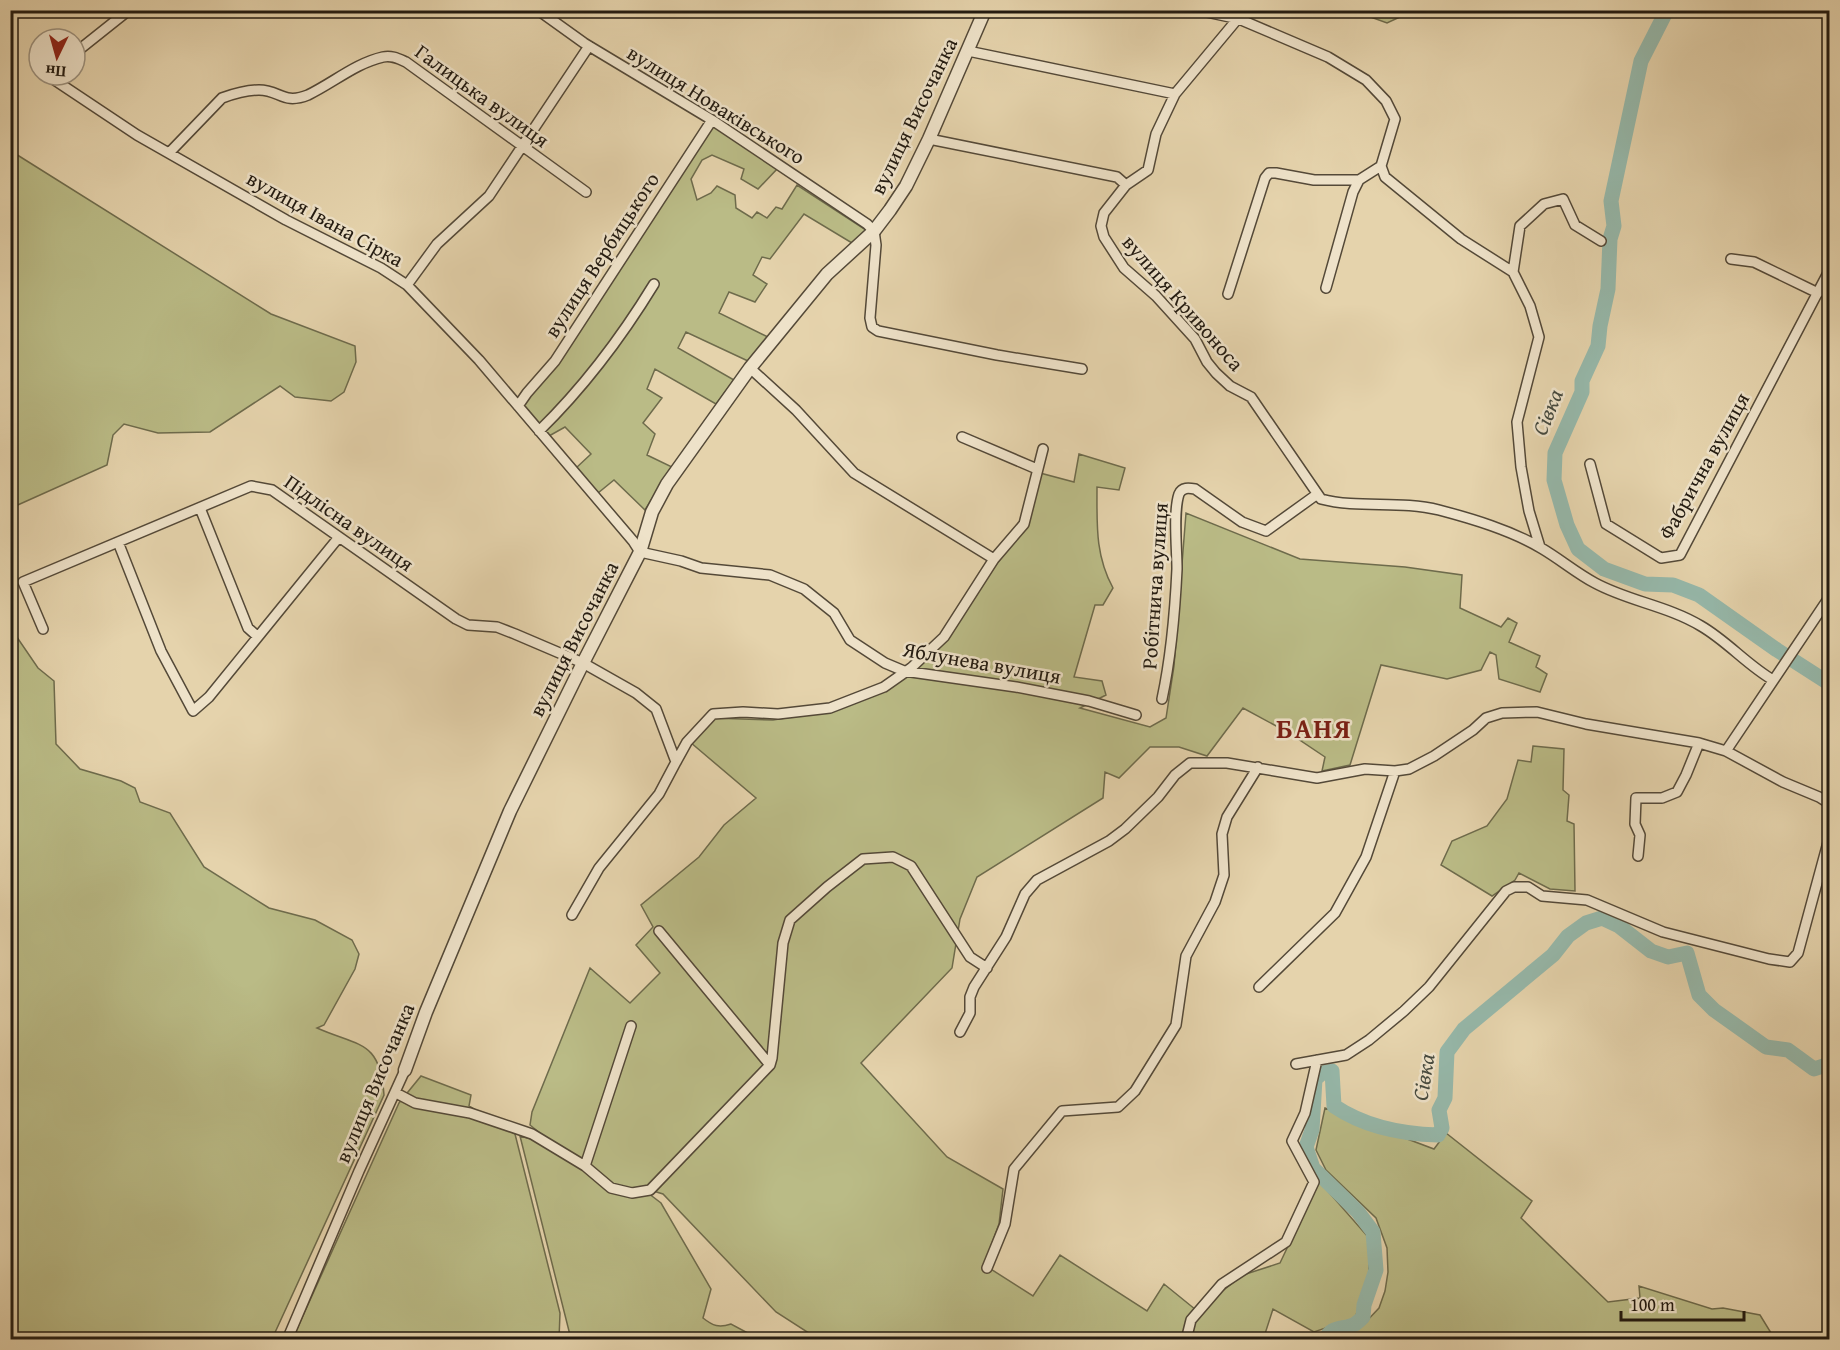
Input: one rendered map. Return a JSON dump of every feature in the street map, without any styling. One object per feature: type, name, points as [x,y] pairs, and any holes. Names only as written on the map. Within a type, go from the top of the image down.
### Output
[{"type":"street","points":[[87,43],[129,10]]},
{"type":"street","name":"вулиця Новаківського","points":[[538,10],[589,46],[712,120],[867,224],[874,231]]},
{"type":"street","name":"вулиця Височанка","points":[[287,1340],[358,1171],[396,1093],[426,1012],[510,811],[640,552],[652,513],[667,484],[750,368],[827,274],[874,231],[906,186],[986,10]]},
{"type":"street","points":[[1197,10],[1242,15],[1328,57],[1366,80],[1386,101],[1395,119],[1381,166],[1385,177],[1461,240],[1513,272],[1530,306],[1539,337],[1517,422],[1521,467],[1529,512],[1540,547]]},
{"type":"street","name":"вулиця Кривоноса","points":[[1242,15],[1175,94],[1156,134],[1148,170],[1126,185],[1104,213],[1101,226],[1112,252],[1124,268],[1156,296],[1195,339],[1207,362],[1216,373],[1230,386],[1251,397],[1316,495]]},
{"type":"street","points":[[407,285],[437,244],[489,196],[589,46]]},
{"type":"street","points":[[968,51],[1175,94]]},
{"type":"street","name":"Галицька вулиця","points":[[169,153],[222,98],[231,94],[260,90],[288,100],[297,98],[307,95],[356,68],[384,57],[396,57],[586,192]]},
{"type":"street","name":"вулиця Івана Сірка","points":[[66,87],[169,153],[286,220],[381,268],[407,285],[479,360],[640,552]]},
{"type":"street","name":"вулиця Вербицького","points":[[518,406],[555,361],[712,120]]},
{"type":"street","points":[[929,139],[1117,177],[1126,185]]},
{"type":"street","points":[[1326,288],[1353,192],[1359,180],[1381,166]]},
{"type":"street","points":[[1228,294],[1265,178],[1269,174],[1276,173],[1314,180],[1359,180]]},
{"type":"street","points":[[1513,272],[1520,226],[1544,204],[1563,199],[1575,225],[1601,241]]},
{"type":"street","points":[[874,231],[876,245],[870,318],[872,327],[878,332],[1082,369]]},
{"type":"street","points":[[1731,259],[1754,262],[1818,293]]},
{"type":"street","name":"Фабрична вулиця","points":[[1590,464],[1606,524],[1661,558],[1680,555],[1830,269]]},
{"type":"street","points":[[539,431],[601,363],[654,284]]},
{"type":"street","points":[[750,368],[796,410],[854,473],[994,560]]},
{"type":"street","points":[[962,437],[1037,469]]},
{"type":"street","points":[[572,915],[599,868],[659,794],[687,742],[712,714],[743,712],[778,714],[830,708],[884,687],[911,668],[944,637],[994,560],[1024,524],[1043,449]]},
{"type":"street","name":"Підлісна вулиця","points":[[43,629],[23,582],[251,486],[263,487],[272,490],[456,619],[468,625],[496,627],[583,663],[636,693],[656,709],[676,762]]},
{"type":"street","name":"Робітнича вулиця","points":[[1162,699],[1168,670],[1177,571],[1177,515],[1179,494],[1182,490],[1195,489],[1242,522],[1266,531],[1316,495]]},
{"type":"street","points":[[1316,495],[1332,502],[1437,509],[1505,531],[1540,547],[1596,584],[1699,624],[1773,680]]},
{"type":"street","points":[[200,507],[248,628],[257,636]]},
{"type":"street","points":[[118,542],[161,651],[192,711],[209,697],[339,537]]},
{"type":"street","name":"Яблунева вулиця","points":[[640,552],[701,568],[770,575],[804,589],[834,613],[850,640],[885,663],[904,671],[1026,689],[1089,701],[1136,715]]},
{"type":"street","points":[[1726,751],[1830,596]]},
{"type":"street","points":[[960,1032],[970,1014],[970,997],[974,987],[1006,937],[1025,894],[1038,880],[1125,830],[1158,797],[1175,775],[1190,763],[1227,763],[1317,778],[1365,769],[1395,771],[1409,769],[1434,756],[1473,730],[1486,718],[1502,713],[1537,712],[1586,724],[1699,743],[1726,751],[1830,804]]},
{"type":"street","points":[[1638,856],[1640,835],[1635,824],[1636,798],[1662,798],[1677,792],[1699,743]]},
{"type":"street","points":[[987,1268],[1005,1224],[1014,1170],[1062,1111],[1118,1107],[1135,1091],[1176,1025],[1186,956],[1215,902],[1224,875],[1222,834],[1227,817],[1258,767]]},
{"type":"street","points":[[1259,987],[1335,913],[1366,857],[1395,771]]},
{"type":"street","points":[[1296,1064],[1346,1055],[1369,1040],[1429,987],[1506,891],[1514,887],[1528,887],[1542,896],[1587,900],[1663,932],[1769,959],[1790,962],[1798,953],[1830,835]]},
{"type":"street","points":[[396,1093],[415,1103],[470,1113],[532,1134],[585,1166],[612,1188],[632,1193],[651,1190],[770,1065],[783,944],[790,920],[863,859],[893,857],[911,866],[970,957],[987,968]]},
{"type":"street","points":[[659,931],[770,1065]]},
{"type":"street","points":[[585,1166],[631,1026]]},
{"type":"street","points":[[1186,1340],[1191,1320],[1222,1284],[1287,1242],[1314,1182],[1292,1141],[1305,1113],[1317,1060]]},
{"type":"green space","points":[[1354,11],[1413,11],[1387,23]]},
{"type":"green space","points":[[707,120],[777,169],[758,189],[741,179],[744,169],[712,155],[702,160],[691,179],[697,200],[711,193],[717,186],[735,195],[736,208],[752,218],[757,212],[767,218],[776,207],[782,209],[797,185],[866,230],[852,243],[804,214],[770,259],[762,257],[753,275],[767,284],[755,302],[729,292],[719,313],[768,337],[748,361],[686,332],[678,348],[734,380],[716,404],[655,369],[647,389],[662,398],[643,423],[655,434],[647,455],[672,467],[645,510],[614,480],[598,493],[576,468],[591,454],[565,427],[549,436],[522,405]]},
{"type":"green space","points":[[11,151],[271,314],[355,346],[356,362],[344,392],[331,401],[295,397],[280,386],[210,432],[158,433],[124,424],[113,435],[107,465],[11,508]]},
{"type":"green space","points":[[1079,454],[1125,468],[1119,490],[1097,487],[1097,527],[1100,551],[1113,588],[1103,605],[1095,605],[1074,677],[1102,681],[1106,695],[1080,708],[1150,727],[1166,718],[1174,666],[1186,513],[1300,559],[1405,567],[1462,575],[1460,608],[1501,627],[1508,618],[1517,623],[1509,642],[1540,656],[1536,667],[1547,674],[1540,692],[1499,679],[1496,655],[1490,652],[1481,670],[1447,679],[1381,665],[1350,765],[1322,771],[1325,757],[1289,733],[1243,708],[1207,756],[1179,747],[1150,747],[1119,778],[1105,772],[1103,798],[977,877],[960,919],[952,968],[861,1063],[947,1157],[1003,1189],[999,1224],[985,1262],[986,1266],[1033,1296],[1060,1255],[1147,1311],[1164,1284],[1201,1314],[1216,1296],[1243,1275],[1280,1263],[1319,1181],[1369,1238],[1369,1279],[1355,1318],[1314,1332],[1273,1309],[1263,1340],[818,1339],[776,1312],[663,1194],[640,1187],[661,1203],[711,1289],[703,1318],[716,1326],[731,1324],[759,1339],[571,1339],[520,1136],[542,1142],[578,1164],[530,1125],[532,1112],[590,968],[630,1003],[660,973],[636,945],[653,927],[641,905],[699,857],[724,825],[756,798],[690,742],[712,718],[773,720],[830,711],[903,677],[930,657],[1028,524],[1040,473],[1074,482]]},
{"type":"green space","points":[[10,627],[38,668],[54,681],[56,744],[80,769],[121,781],[135,788],[140,802],[170,813],[204,867],[269,908],[315,920],[352,940],[359,954],[355,969],[324,1025],[317,1028],[356,1043],[372,1055],[382,1077],[384,1095],[272,1339],[11,1339]]},
{"type":"green space","points":[[1533,746],[1564,749],[1563,790],[1569,795],[1567,821],[1574,824],[1575,891],[1550,889],[1519,873],[1515,880],[1492,896],[1441,865],[1452,841],[1487,826],[1507,799],[1518,760],[1531,762]]},
{"type":"green space","points":[[421,1076],[471,1095],[469,1106],[515,1134],[560,1313],[559,1339],[292,1340],[399,1103]]},
{"type":"green space","points":[[1325,1108],[1434,1149],[1446,1133],[1532,1201],[1521,1218],[1608,1302],[1640,1298],[1639,1286],[1712,1309],[1723,1308],[1760,1315],[1771,1333],[1780,1339],[1339,1339],[1363,1325],[1379,1308],[1388,1272],[1387,1248],[1376,1218],[1326,1170],[1316,1150]]},
{"type":"waterway","name":"Сівка","points":[[1667,10],[1641,61],[1611,201],[1614,226],[1610,239],[1608,289],[1598,346],[1582,381],[1582,392],[1555,453],[1554,480],[1567,525],[1578,549],[1604,569],[1645,584],[1673,585],[1699,595],[1830,684]]},
{"type":"waterway","name":"Сівка","points":[[1325,1340],[1331,1332],[1351,1326],[1363,1317],[1364,1305],[1376,1270],[1373,1232],[1358,1212],[1313,1168],[1306,1147],[1312,1130],[1315,1079],[1322,1073],[1332,1071],[1334,1106],[1358,1119],[1397,1131],[1438,1135],[1442,1128],[1439,1110],[1445,1098],[1447,1052],[1464,1029],[1553,955],[1568,936],[1586,923],[1602,918],[1619,926],[1651,951],[1668,957],[1687,953],[1699,995],[1714,1010],[1766,1047],[1788,1050],[1814,1069],[1826,1065],[1830,1060]]},
{"type":"district","name":"БАНЯ","points":[[1314,729]]}]
